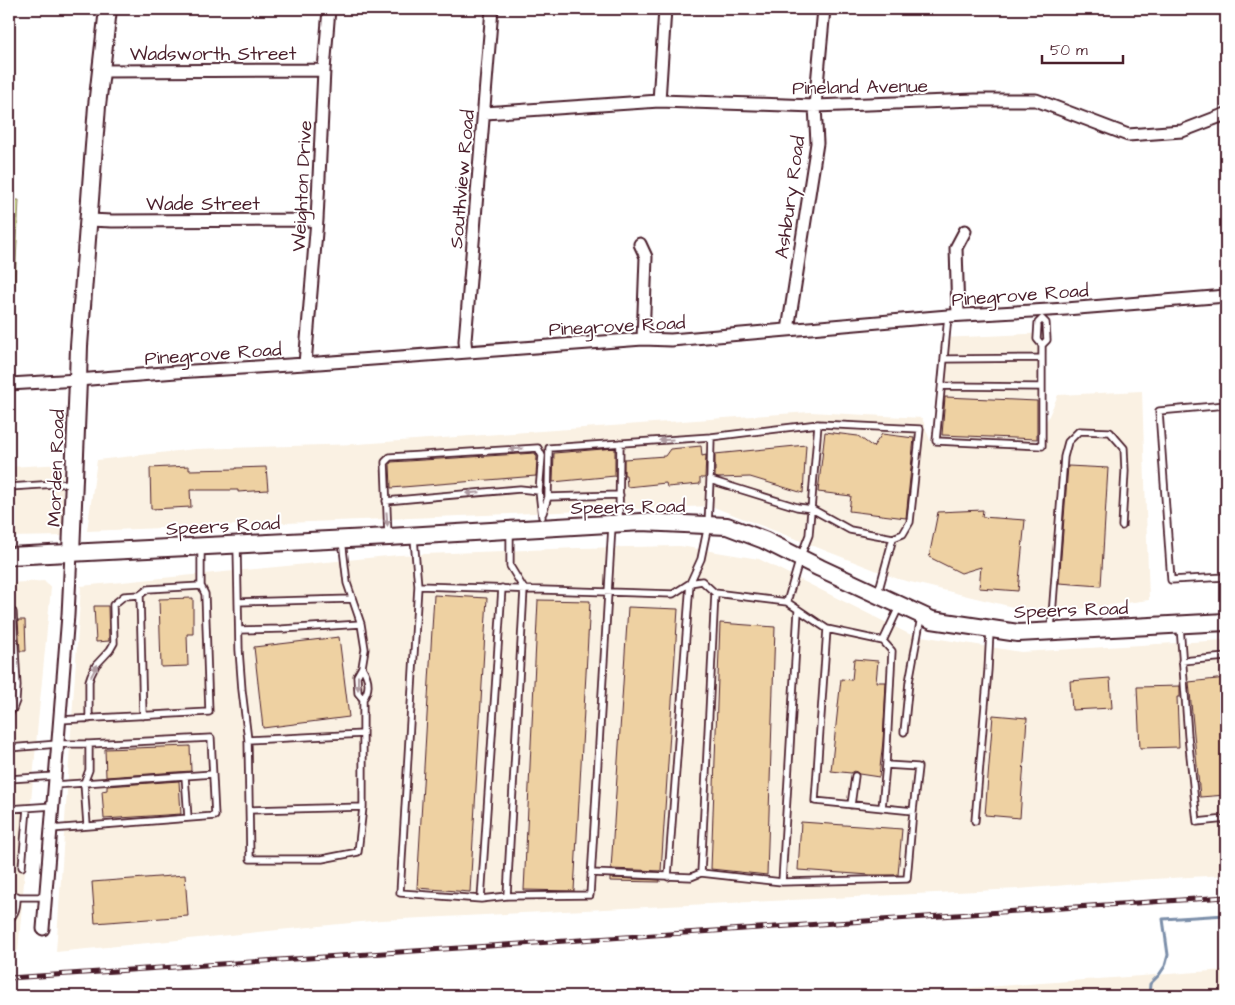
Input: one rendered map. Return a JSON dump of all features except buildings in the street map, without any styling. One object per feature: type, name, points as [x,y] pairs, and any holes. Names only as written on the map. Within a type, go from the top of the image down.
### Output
[{"type":"main road","name":"Morden Road","points":[[71,553],[79,346],[97,106],[108,9]]},
{"type":"main road","name":"Speers Road","points":[[9,556],[414,536],[510,530],[542,523],[616,524],[642,522],[727,526],[764,540],[932,620],[1018,633],[1226,622]]},
{"type":"street","name":"Weighton Drive","points":[[305,364],[317,220],[324,70],[329,9]]},
{"type":"street","name":"Southview Road","points":[[466,352],[465,341],[492,9]]},
{"type":"street","points":[[659,101],[665,9]]},
{"type":"street","name":"Ashbury Road","points":[[788,330],[817,143],[815,106],[824,9]]},
{"type":"street","name":"Wadsworth Street","points":[[101,71],[324,70]]},
{"type":"street","name":"Pineland Avenue","points":[[485,113],[659,101],[815,106],[975,100],[1036,100],[1128,135],[1182,131],[1226,114]]},
{"type":"street","name":"Wade Street","points":[[89,220],[317,220]]},
{"type":"street","points":[[953,316],[956,248],[965,231]]},
{"type":"street","points":[[640,244],[646,257],[643,339]]},
{"type":"street","name":"Pinegrove Road","points":[[9,384],[643,339],[671,340],[953,316],[1042,315],[1226,296]]},
{"type":"street","name":"Morden Road","points":[[43,929],[71,553]]},
{"type":"lane","points":[[953,316],[944,359],[936,441],[1042,446],[1041,358],[1042,345],[1047,340],[1046,323],[1042,315]]},
{"type":"lane","points":[[1042,315],[1038,323],[1036,339],[1042,345]]},
{"type":"lane","points":[[944,359],[1041,358]]},
{"type":"lane","points":[[942,386],[1042,387]]},
{"type":"lane","points":[[1226,405],[1160,411],[1171,580],[1226,577]]},
{"type":"lane","points":[[787,602],[809,535],[818,424]]},
{"type":"lane","points":[[542,523],[548,497],[549,448],[711,437],[818,424],[920,429],[910,522],[903,534],[893,538],[850,530],[812,509],[710,480]]},
{"type":"lane","points":[[1051,632],[1064,456],[1068,442],[1080,431],[1110,432],[1124,448],[1125,471],[1122,526]]},
{"type":"lane","points":[[668,877],[690,584],[701,559],[708,525],[711,437]]},
{"type":"lane","points":[[414,536],[418,586],[400,893],[481,900],[507,896],[590,895],[608,591],[620,495],[620,443]]},
{"type":"lane","points":[[388,537],[385,462],[390,457],[538,448],[542,456],[539,491],[542,523]]},
{"type":"lane","points":[[9,488],[74,482]]},
{"type":"lane","points":[[386,501],[520,489],[539,491]]},
{"type":"lane","points":[[548,497],[620,495]]},
{"type":"lane","points":[[507,896],[524,589],[510,566],[510,530]]},
{"type":"lane","points":[[878,595],[893,538]]},
{"type":"lane","points":[[342,539],[347,583],[361,624],[364,649],[362,667],[357,676],[358,693],[363,699]]},
{"type":"lane","points":[[237,545],[242,690],[248,740],[250,859],[322,859],[358,852],[363,807],[363,699],[367,693],[368,676],[362,667]]},
{"type":"lane","points":[[59,720],[209,712],[205,594],[201,586],[201,546]]},
{"type":"lane","points":[[418,586],[673,594],[690,584],[702,581],[715,593],[787,602],[827,629],[883,641],[892,651],[882,808]]},
{"type":"lane","points":[[89,718],[89,681],[91,675],[114,644],[113,605],[124,596],[140,595],[148,589],[201,586]]},
{"type":"lane","points":[[481,900],[502,588]]},
{"type":"lane","points":[[701,873],[715,593]]},
{"type":"lane","points":[[140,595],[143,716]]},
{"type":"lane","points":[[238,602],[352,599]]},
{"type":"lane","points":[[883,641],[900,605]]},
{"type":"lane","points":[[9,610],[12,612],[16,696],[13,710],[9,713]]},
{"type":"lane","points":[[782,882],[798,611]]},
{"type":"lane","points":[[904,732],[909,682],[922,615]]},
{"type":"lane","points":[[239,630],[361,624]]},
{"type":"lane","points":[[1180,624],[1188,736],[1197,822],[1226,819]]},
{"type":"lane","points":[[827,629],[815,801],[913,812]]},
{"type":"lane","points":[[975,821],[990,629]]},
{"type":"lane","points":[[1182,661],[1226,657]]},
{"type":"lane","points":[[9,690],[16,696]]},
{"type":"lane","points":[[248,740],[363,734]]},
{"type":"lane","points":[[9,748],[58,744],[210,738],[215,816],[51,829]]},
{"type":"lane","points":[[87,825],[84,783],[90,770],[89,744]]},
{"type":"lane","points":[[591,873],[668,877],[691,877],[701,873],[782,882],[907,880],[918,767],[886,764]]},
{"type":"lane","points":[[9,779],[84,783],[213,774]]},
{"type":"lane","points":[[185,776],[188,818]]},
{"type":"lane","points":[[852,805],[855,776]]},
{"type":"lane","points":[[9,809],[53,806]]},
{"type":"lane","points":[[250,810],[363,807]]},
{"type":"lane","points":[[22,867],[27,808]]},
{"type":"lane","points":[[9,920],[17,907],[17,896]]},
{"type":"lane","points":[[9,897],[46,897]]},
{"type":"shaded area","points":[[1049,333],[1034,450],[1058,395],[1142,391],[1149,600],[1042,614],[898,579],[711,506],[87,531],[97,460],[195,449],[358,444],[810,412],[922,418],[931,443],[942,338]]},
{"type":"shaded area","points":[[63,464],[63,536],[9,537],[9,467]]},
{"type":"shaded area","points":[[680,546],[759,559],[909,634],[1021,652],[1226,640],[1226,875],[1018,889],[381,920],[56,952],[81,586],[398,555]]},
{"type":"shaded area","points":[[44,581],[51,588],[18,951],[9,952],[9,583]]},
{"type":"shaded area","points":[[1226,970],[1226,996],[856,996]]},
{"type":"green space","points":[[9,200],[19,200],[14,304],[9,304]]},
{"type":"waterway","points":[[1149,996],[1150,984],[1165,966],[1168,955],[1163,919],[1226,915]]},
{"type":"railway","points":[[9,978],[1226,897]]}]
